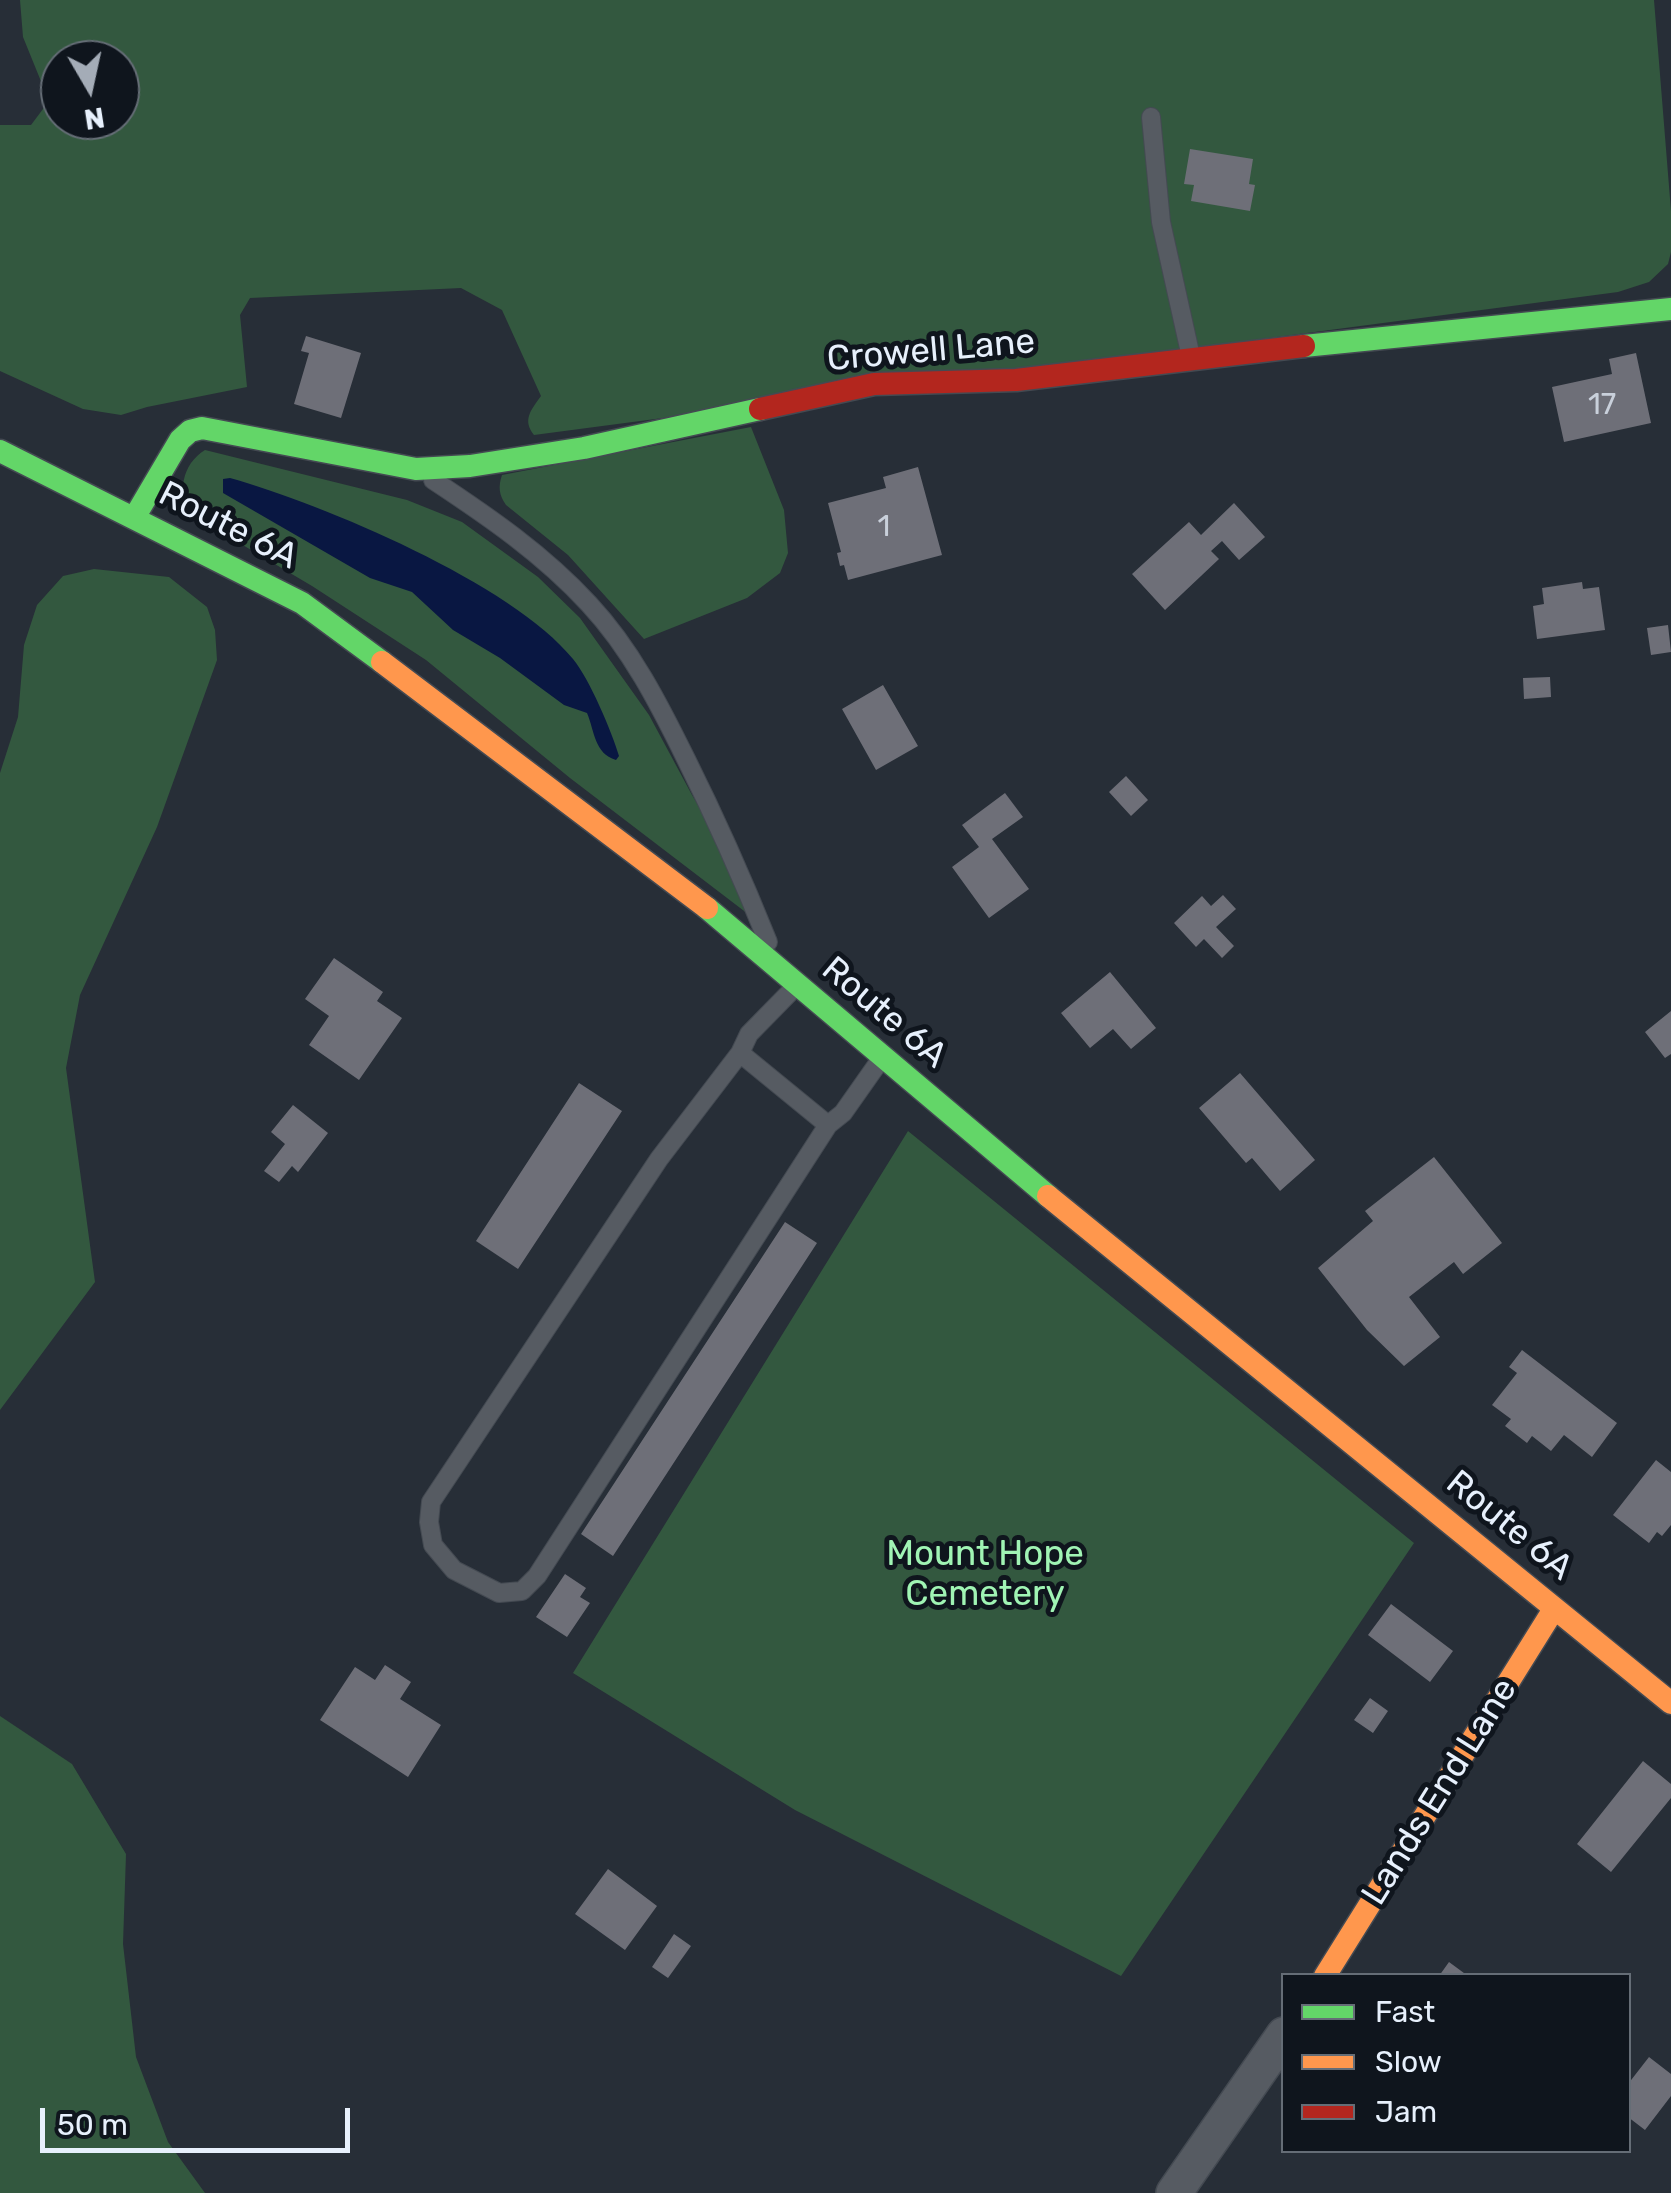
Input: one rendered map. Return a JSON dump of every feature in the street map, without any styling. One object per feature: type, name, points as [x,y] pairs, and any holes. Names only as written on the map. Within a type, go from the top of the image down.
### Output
[{"type":"main road","name":"Crowell Lane","points":[[134,518],[180,440],[190,431],[202,428],[416,469],[470,466],[584,448],[874,384],[1016,380],[1191,358],[1671,309]]},
{"type":"main road","name":"Route 6A","points":[[0,451],[302,603],[461,719],[722,919],[882,1058],[1671,1704]]},
{"type":"main road","name":"Lands End Lane","points":[[1327,1973],[1554,1608]]},
{"type":"street","points":[[1174,2193],[1281,2039]]},
{"type":"lane","points":[[1152,117],[1161,222],[1191,358]]},
{"type":"lane","points":[[416,469],[542,557],[591,606],[630,654],[731,850],[788,977],[740,1053],[660,1159],[431,1502],[432,1545],[454,1570],[499,1593],[522,1591],[537,1576],[828,1125],[844,1113],[882,1058]]},
{"type":"lane","points":[[740,1053],[828,1125]]},
{"type":"green space","points":[[20,0],[1654,0],[1671,252],[1668,264],[1649,282],[1618,292],[534,435],[528,420],[541,396],[502,310],[461,288],[250,298],[240,315],[247,387],[121,415],[83,409],[0,371],[0,125],[31,125],[40,113],[40,140],[140,140],[140,40],[40,40],[40,79],[23,37]]},
{"type":"green space","points":[[751,427],[784,510],[788,553],[780,573],[747,598],[644,639],[568,555],[506,505],[501,494],[502,475]]},
{"type":"green space","points":[[205,450],[407,500],[462,522],[538,577],[580,618],[649,715],[764,915],[765,927],[570,778],[426,660],[192,515],[184,498],[184,480],[191,463]]},
{"type":"green space","points":[[94,569],[169,577],[207,607],[215,630],[217,660],[157,827],[80,995],[66,1068],[95,1282],[0,1410],[0,773],[18,717],[24,645],[37,605],[63,576]]},
{"type":"green space","name":"Mount Hope Cemetery","points":[[908,1131],[1414,1543],[1121,1976],[795,1810],[573,1673]]},
{"type":"green space","points":[[0,1716],[72,1764],[126,1854],[123,1944],[136,2057],[168,2142],[205,2193],[0,2193]]},
{"type":"water","points":[[230,478],[364,527],[463,576],[507,603],[545,631],[573,659],[599,706],[619,756],[616,760],[609,757],[599,747],[587,713],[564,705],[500,658],[453,630],[412,592],[370,578],[223,493],[223,479]]},
{"type":"building","points":[[1190,149],[1253,159],[1249,184],[1255,185],[1250,211],[1191,201],[1194,185],[1184,184]]},
{"type":"building","points":[[306,336],[361,353],[341,418],[294,404],[309,353],[301,351]]},
{"type":"building","points":[[1636,353],[1651,423],[1564,442],[1552,387],[1612,374],[1609,359]]},
{"type":"building","points":[[918,467],[942,555],[848,580],[844,565],[840,566],[837,553],[841,552],[828,503],[886,488],[883,477]]},
{"type":"building","points":[[1234,503],[1265,537],[1239,560],[1222,541],[1211,551],[1219,559],[1165,610],[1132,574],[1189,522],[1201,535]]},
{"type":"building","points":[[1582,582],[1583,589],[1599,587],[1605,630],[1537,639],[1533,606],[1544,604],[1542,588]]},
{"type":"building","points":[[1668,625],[1671,652],[1651,655],[1647,628]]},
{"type":"building","points":[[1550,677],[1551,697],[1524,699],[1523,678]]},
{"type":"building","points":[[883,685],[918,746],[876,770],[842,709]]},
{"type":"building","points":[[1126,776],[1148,800],[1131,816],[1109,792]]},
{"type":"building","points":[[1005,793],[1023,817],[992,839],[1029,889],[989,918],[952,867],[979,847],[962,825]]},
{"type":"building","points":[[1223,895],[1236,909],[1216,927],[1234,946],[1222,958],[1204,939],[1196,947],[1174,923],[1202,896],[1211,906]]},
{"type":"building","points":[[334,958],[383,992],[377,1001],[402,1018],[359,1080],[309,1045],[329,1016],[305,999]]},
{"type":"building","points":[[1110,972],[1156,1028],[1131,1049],[1113,1029],[1090,1048],[1061,1013]]},
{"type":"building","points":[[1671,1011],[1671,1054],[1665,1058],[1645,1032]]},
{"type":"building","points":[[1240,1073],[1315,1160],[1280,1191],[1252,1158],[1246,1163],[1199,1108]]},
{"type":"building","points":[[579,1083],[622,1111],[518,1269],[476,1241]]},
{"type":"building","points":[[293,1105],[328,1133],[298,1172],[292,1166],[279,1182],[264,1171],[285,1144],[271,1132]]},
{"type":"building","points":[[1434,1157],[1502,1243],[1463,1274],[1454,1262],[1409,1297],[1440,1337],[1404,1366],[1367,1330],[1318,1268],[1373,1221],[1365,1211]]},
{"type":"building","points":[[785,1222],[817,1243],[613,1556],[581,1534]]},
{"type":"building","points":[[1522,1350],[1617,1423],[1592,1457],[1564,1435],[1551,1451],[1532,1436],[1527,1443],[1505,1426],[1511,1419],[1492,1405],[1517,1373],[1509,1367]]},
{"type":"building","points":[[1656,1460],[1671,1472],[1671,1525],[1662,1536],[1657,1532],[1649,1543],[1613,1515]]},
{"type":"building","points":[[565,1574],[586,1588],[580,1597],[590,1603],[567,1637],[536,1617]]},
{"type":"building","points":[[1391,1604],[1453,1651],[1430,1682],[1368,1635]]},
{"type":"building","points":[[385,1665],[411,1682],[400,1699],[441,1725],[408,1777],[320,1720],[355,1667],[375,1680]]},
{"type":"building","points":[[1370,1698],[1388,1711],[1373,1733],[1354,1720]]},
{"type":"building","points":[[1643,1761],[1671,1784],[1671,1798],[1611,1872],[1577,1844]]},
{"type":"building","points":[[608,1869],[657,1906],[625,1950],[575,1914]]},
{"type":"building","points":[[674,1934],[691,1946],[668,1978],[652,1967]]},
{"type":"building","points":[[1449,1962],[1464,1973],[1441,1973]]},
{"type":"building","points":[[1649,2057],[1671,2074],[1671,2096],[1645,2130],[1631,2119],[1631,2080]]},
{"type":"traffic: fast","points":[[1304,346],[1671,309]]},
{"type":"traffic: fast","points":[[134,518],[180,440],[190,431],[202,428],[416,469],[470,466],[584,448],[760,409]]},
{"type":"traffic: fast","points":[[0,451],[302,603],[382,662]]},
{"type":"traffic: fast","points":[[707,908],[1048,1196]]},
{"type":"traffic: slow","points":[[382,662],[707,908]]},
{"type":"traffic: slow","points":[[1048,1196],[1671,1703]]},
{"type":"traffic: slow","points":[[1327,1973],[1554,1609]]},
{"type":"traffic: jam","points":[[760,409],[874,384],[1016,380],[1304,346]]}]
